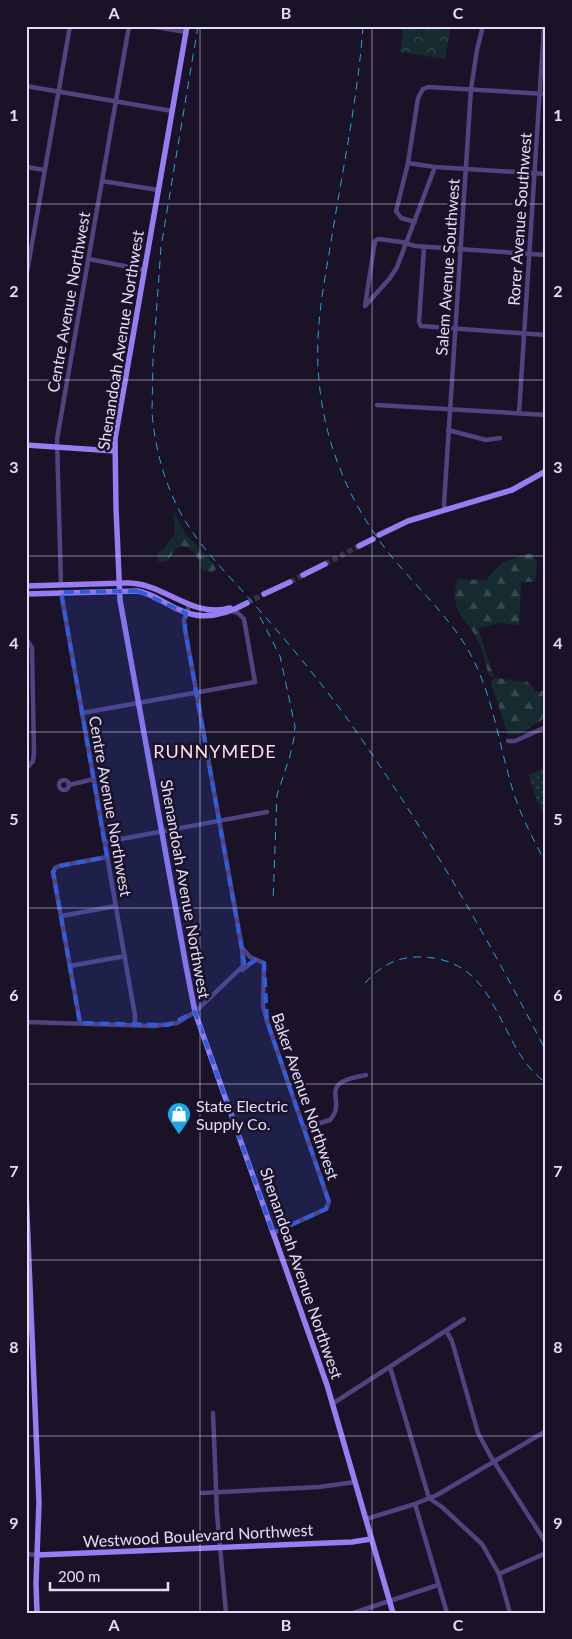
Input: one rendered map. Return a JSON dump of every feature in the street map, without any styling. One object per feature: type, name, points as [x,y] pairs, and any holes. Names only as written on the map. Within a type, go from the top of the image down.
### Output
[{"type":"main road","name":"Shenandoah Avenue Northwest","points":[[186,29],[117,425],[115,452],[119,590],[195,1012],[332,1404],[393,1613]]},
{"type":"main road","points":[[26,445],[115,452]]},
{"type":"main road","points":[[379,535],[408,521],[512,490],[546,471]]},
{"type":"main road","points":[[358,546],[373,538]]},
{"type":"main road","points":[[303,575],[325,564]]},
{"type":"main road","points":[[264,594],[290,582]]},
{"type":"main road","points":[[26,586],[119,583],[148,585],[189,606],[204,610],[218,610],[247,603],[232,611],[213,615],[186,613],[152,594],[138,591],[119,590],[26,594]]},
{"type":"main road","points":[[26,1191],[39,1502],[36,1583],[37,1613]]},
{"type":"main road","name":"Westwood Boulevard Northwest","points":[[38,1555],[352,1542],[371,1539]]},
{"type":"street","points":[[26,278],[29,249],[70,26]]},
{"type":"street","name":"Centre Avenue Northwest","points":[[61,585],[56,447],[129,26]]},
{"type":"street","points":[[150,26],[186,29]]},
{"type":"street","name":"Salem Avenue Southwest","points":[[445,510],[448,430],[471,89],[483,26]]},
{"type":"street","name":"Rorer Avenue Southwest","points":[[519,413],[544,26]]},
{"type":"street","points":[[26,86],[172,111]]},
{"type":"street","points":[[415,222],[400,218],[396,211],[408,163],[418,98],[423,90],[428,87],[546,94]]},
{"type":"street","points":[[408,163],[436,167],[546,174]]},
{"type":"street","points":[[436,167],[415,222],[406,244],[395,272],[365,306],[375,242],[378,239],[406,244],[424,246],[546,255]]},
{"type":"street","points":[[26,168],[45,170]]},
{"type":"street","points":[[102,180],[158,190]]},
{"type":"street","points":[[424,246],[419,322],[422,326],[546,335]]},
{"type":"street","points":[[88,259],[144,270]]},
{"type":"street","points":[[377,405],[546,415]]},
{"type":"street","points":[[448,430],[486,440],[500,438]]},
{"type":"street","name":"Centre Avenue Northwest","points":[[61,592],[125,956],[135,1025]]},
{"type":"street","points":[[189,606],[184,620],[185,630],[244,963],[237,974]]},
{"type":"street","points":[[82,713],[255,682],[244,619],[238,613],[232,611]]},
{"type":"street","points":[[26,638],[32,648],[34,752],[33,761],[26,769]]},
{"type":"street","points":[[508,741],[515,741],[546,727]]},
{"type":"street","points":[[69,785],[94,779]]},
{"type":"street","points":[[105,842],[267,812]]},
{"type":"street","points":[[80,1023],[54,870],[58,866],[108,857]]},
{"type":"street","points":[[61,916],[116,906]]},
{"type":"street","points":[[26,1022],[154,1026],[183,1020],[195,1012],[255,960],[242,948]]},
{"type":"street","points":[[70,966],[125,956]]},
{"type":"street","name":"Baker Avenue Northwest","points":[[255,960],[264,962],[263,1006],[267,1021],[329,1202],[328,1206],[317,1214],[273,1234]]},
{"type":"street","points":[[304,1128],[330,1120],[335,1111],[335,1092],[339,1083],[345,1079],[366,1075]]},
{"type":"street","points":[[332,1404],[464,1319]]},
{"type":"street","points":[[446,1331],[452,1340],[475,1425],[494,1462],[546,1543]]},
{"type":"street","points":[[390,1367],[429,1498],[476,1537],[487,1551],[499,1574],[510,1613]]},
{"type":"street","points":[[213,1413],[216,1492],[226,1613]]},
{"type":"street","points":[[366,1519],[429,1498],[546,1431]]},
{"type":"street","points":[[202,1493],[319,1487],[355,1482]]},
{"type":"street","points":[[415,1504],[447,1613]]},
{"type":"street","points":[[499,1574],[546,1553]]},
{"type":"street","name":"Westwood Boulevard Northwest","points":[[26,1554],[38,1555]]},
{"type":"street","points":[[353,1613],[438,1586]]},
{"type":"highlighted area","points":[[138,591],[186,613],[185,629],[245,967],[255,960],[264,963],[267,1021],[329,1202],[326,1209],[273,1233],[195,1012],[168,1025],[80,1023],[53,872],[59,866],[107,857],[61,592]]},
{"type":"green space","points":[[402,26],[451,26],[445,59],[400,52],[403,35]]},
{"type":"green space","points":[[174,512],[185,533],[215,565],[216,569],[212,572],[203,571],[194,553],[187,547],[177,548],[166,562],[159,562],[157,559],[158,553],[165,548],[170,539],[175,535]]},
{"type":"green space","points":[[532,553],[537,563],[535,582],[521,582],[519,625],[501,623],[478,628],[494,677],[489,676],[479,643],[457,606],[455,590],[458,579],[486,580],[506,562]]},
{"type":"green space","points":[[492,679],[528,682],[536,691],[540,692],[546,688],[546,710],[542,720],[519,734],[508,735],[491,683]]},
{"type":"green space","points":[[546,767],[546,820],[536,798],[529,775]]},
{"type":"tunnel","points":[[325,564],[359,546]]},
{"type":"tunnel","points":[[290,582],[303,575]]},
{"type":"tunnel","points":[[247,603],[264,594]]},
{"type":"railway","points":[[198,26],[161,247],[153,359],[152,413],[155,438],[164,474],[178,508],[194,534],[212,558],[309,668],[386,775],[458,891],[546,1051]]},
{"type":"railway","points":[[363,26],[354,105],[326,272],[319,326],[319,380],[327,428],[342,474],[352,496],[377,538],[436,606],[456,632],[473,659],[487,693],[515,797],[546,863]]},
{"type":"railway","points":[[260,617],[280,656],[295,726],[290,756],[277,795],[273,901]]},
{"type":"railway","points":[[365,983],[390,963],[413,957],[447,961],[467,972],[482,988],[494,1006],[516,1048],[529,1067],[546,1083]]},
{"type":"place","name":"State Electric Supply Co.","points":[[179,1135]]},
{"type":"district","name":"RUNNYMEDE","points":[[215,751]]}]
